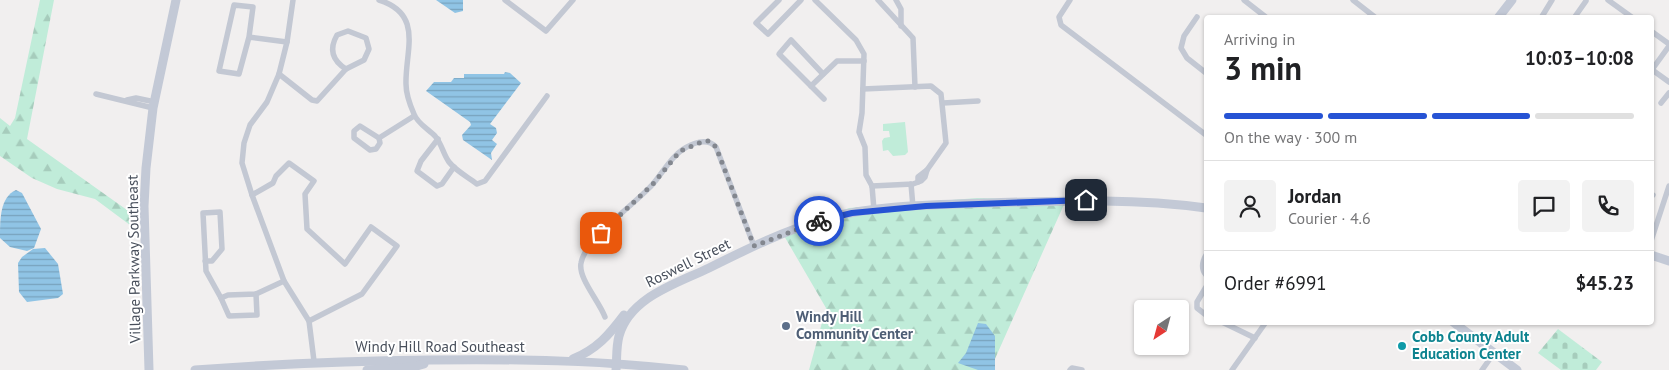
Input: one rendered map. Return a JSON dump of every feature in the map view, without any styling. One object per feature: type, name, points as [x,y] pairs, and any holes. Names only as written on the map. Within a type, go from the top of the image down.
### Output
[{"type":"street","name":"Village Parkway Southeast","points":[[149,370],[144,206],[154,105],[176,0]]},
{"type":"street","points":[[293,0],[287,42],[279,74],[266,102],[250,125],[244,143],[242,162],[252,195],[284,280],[309,321],[314,361]]},
{"type":"street","points":[[379,0],[389,3],[397,10],[409,31],[410,47],[406,92],[414,116],[438,139],[448,161],[476,184],[483,182],[547,96]]},
{"type":"street","points":[[505,0],[546,31],[573,0]]},
{"type":"street","points":[[779,0],[756,23],[768,34],[798,1]]},
{"type":"street","points":[[815,0],[860,45],[864,61],[859,132],[864,148],[866,175],[872,186],[874,211]]},
{"type":"street","points":[[878,0],[913,38],[915,87]]},
{"type":"street","points":[[896,0],[901,9],[901,26]]},
{"type":"street","points":[[1070,0],[1059,17],[1059,22],[1064,28],[1204,133]]},
{"type":"street","points":[[1244,0],[1263,15]]},
{"type":"street","points":[[1353,0],[1372,15]]},
{"type":"street","points":[[1500,15],[1512,0]]},
{"type":"street","points":[[1543,15],[1552,0]]},
{"type":"street","points":[[1608,0],[1629,15]]},
{"type":"street","points":[[1578,15],[1586,1]]},
{"type":"street","points":[[234,5],[253,7],[249,37],[239,74],[219,71],[234,5]]},
{"type":"street","points":[[1197,17],[1184,36],[1181,48],[1187,58],[1204,71]]},
{"type":"street","points":[[279,74],[312,100],[317,101],[346,69],[362,62],[368,55],[368,40],[354,32],[340,33],[333,44],[334,58],[346,69]]},
{"type":"street","points":[[1654,33],[1669,45],[1654,67]]},
{"type":"street","points":[[249,37],[287,42]]},
{"type":"street","points":[[823,74],[791,40],[779,54],[824,98]]},
{"type":"street","points":[[811,86],[840,60],[864,61]]},
{"type":"street","points":[[1654,71],[1669,82]]},
{"type":"street","points":[[863,89],[933,87],[941,94],[943,103],[946,143],[927,170],[919,175],[918,182],[872,186]]},
{"type":"street","points":[[1661,104],[1669,93]]},
{"type":"street","points":[[96,94],[127,100],[134,104],[154,105]]},
{"type":"street","points":[[943,103],[978,101]]},
{"type":"street","points":[[380,138],[414,116]]},
{"type":"street","points":[[360,126],[380,138],[380,143],[373,151],[356,139],[354,133],[360,126]]},
{"type":"street","points":[[438,139],[421,161],[417,170],[437,186],[442,184],[454,167]]},
{"type":"street","points":[[605,318],[597,299],[580,270],[583,256],[592,242],[649,188],[682,149],[704,141],[710,141],[716,147],[754,246]]},
{"type":"street","points":[[252,195],[273,184],[276,176],[289,163],[314,181],[305,194],[307,229],[345,264],[371,227],[397,246],[362,294],[309,321]]},
{"type":"street","points":[[911,184],[913,207]]},
{"type":"street","points":[[1654,232],[1669,186]]},
{"type":"street","name":"Roswell Street","points":[[616,366],[620,332],[630,314],[644,300],[754,246],[829,218],[913,207],[1120,200],[1204,208]]},
{"type":"street","points":[[205,261],[212,261],[222,249],[220,212],[203,213],[205,261],[206,271],[229,316],[257,315],[256,294]]},
{"type":"street","points":[[1654,256],[1669,261]]},
{"type":"street","points":[[1204,259],[1204,272]]},
{"type":"street","points":[[221,298],[228,295],[256,294],[284,280]]},
{"type":"street","points":[[1204,290],[1197,302],[1197,308],[1204,313]]},
{"type":"street","points":[[571,360],[598,346],[629,308],[644,300]]},
{"type":"street","points":[[1228,325],[1255,338]]},
{"type":"street","points":[[1232,370],[1264,325]]},
{"type":"street","points":[[1457,325],[1517,370]]},
{"type":"street","points":[[1482,370],[1494,352]]},
{"type":"street","points":[[367,370],[413,367],[436,360]]},
{"type":"street","name":"Windy Hill Road Southeast","points":[[195,370],[314,361],[571,360],[616,366],[684,370]]},
{"type":"street","points":[[1070,370],[1072,368],[1082,370]]},
{"type":"green space","points":[[40,0],[54,0],[27,139],[134,215],[134,228],[95,199],[57,189],[32,178],[0,156],[0,118],[10,126],[15,118]]},
{"type":"green space","points":[[905,122],[908,152],[905,155],[893,156],[888,150],[883,151],[882,141],[884,138],[890,137],[889,131],[883,131],[883,124]]},
{"type":"green space","points":[[977,198],[1066,200],[990,370],[809,370],[826,308],[783,234],[849,208]]},
{"type":"green space","points":[[1558,329],[1602,362],[1596,370],[1561,370],[1538,353]]},
{"type":"water","points":[[436,0],[463,0],[463,11],[455,13]]},
{"type":"water","points":[[505,72],[510,73],[521,83],[490,124],[496,128],[497,133],[492,140],[497,144],[491,153],[492,160],[463,140],[462,135],[471,125],[470,122],[426,91],[434,82],[451,82],[454,78],[464,78],[464,74],[504,74]]},
{"type":"water","points":[[16,190],[22,193],[41,229],[34,248],[27,251],[10,247],[0,238],[1,216],[4,203],[11,193]]},
{"type":"water","points":[[45,248],[58,264],[63,294],[58,298],[27,302],[19,292],[18,263],[22,257],[33,249]]},
{"type":"water","points":[[978,323],[986,324],[995,336],[995,370],[978,370],[958,363],[966,353]]},
{"type":"way so far","points":[[601,233],[653,184],[682,149],[704,141],[710,141],[716,147],[754,246],[806,224],[819,221]]},
{"type":"place","name":"Windy Hill Community Center","points":[[786,326]]},
{"type":"place","name":"Cobb County Adult Education Center","points":[[1402,346]]},
{"type":"route","points":[[819,221],[852,213],[926,206],[1086,200]]}]
